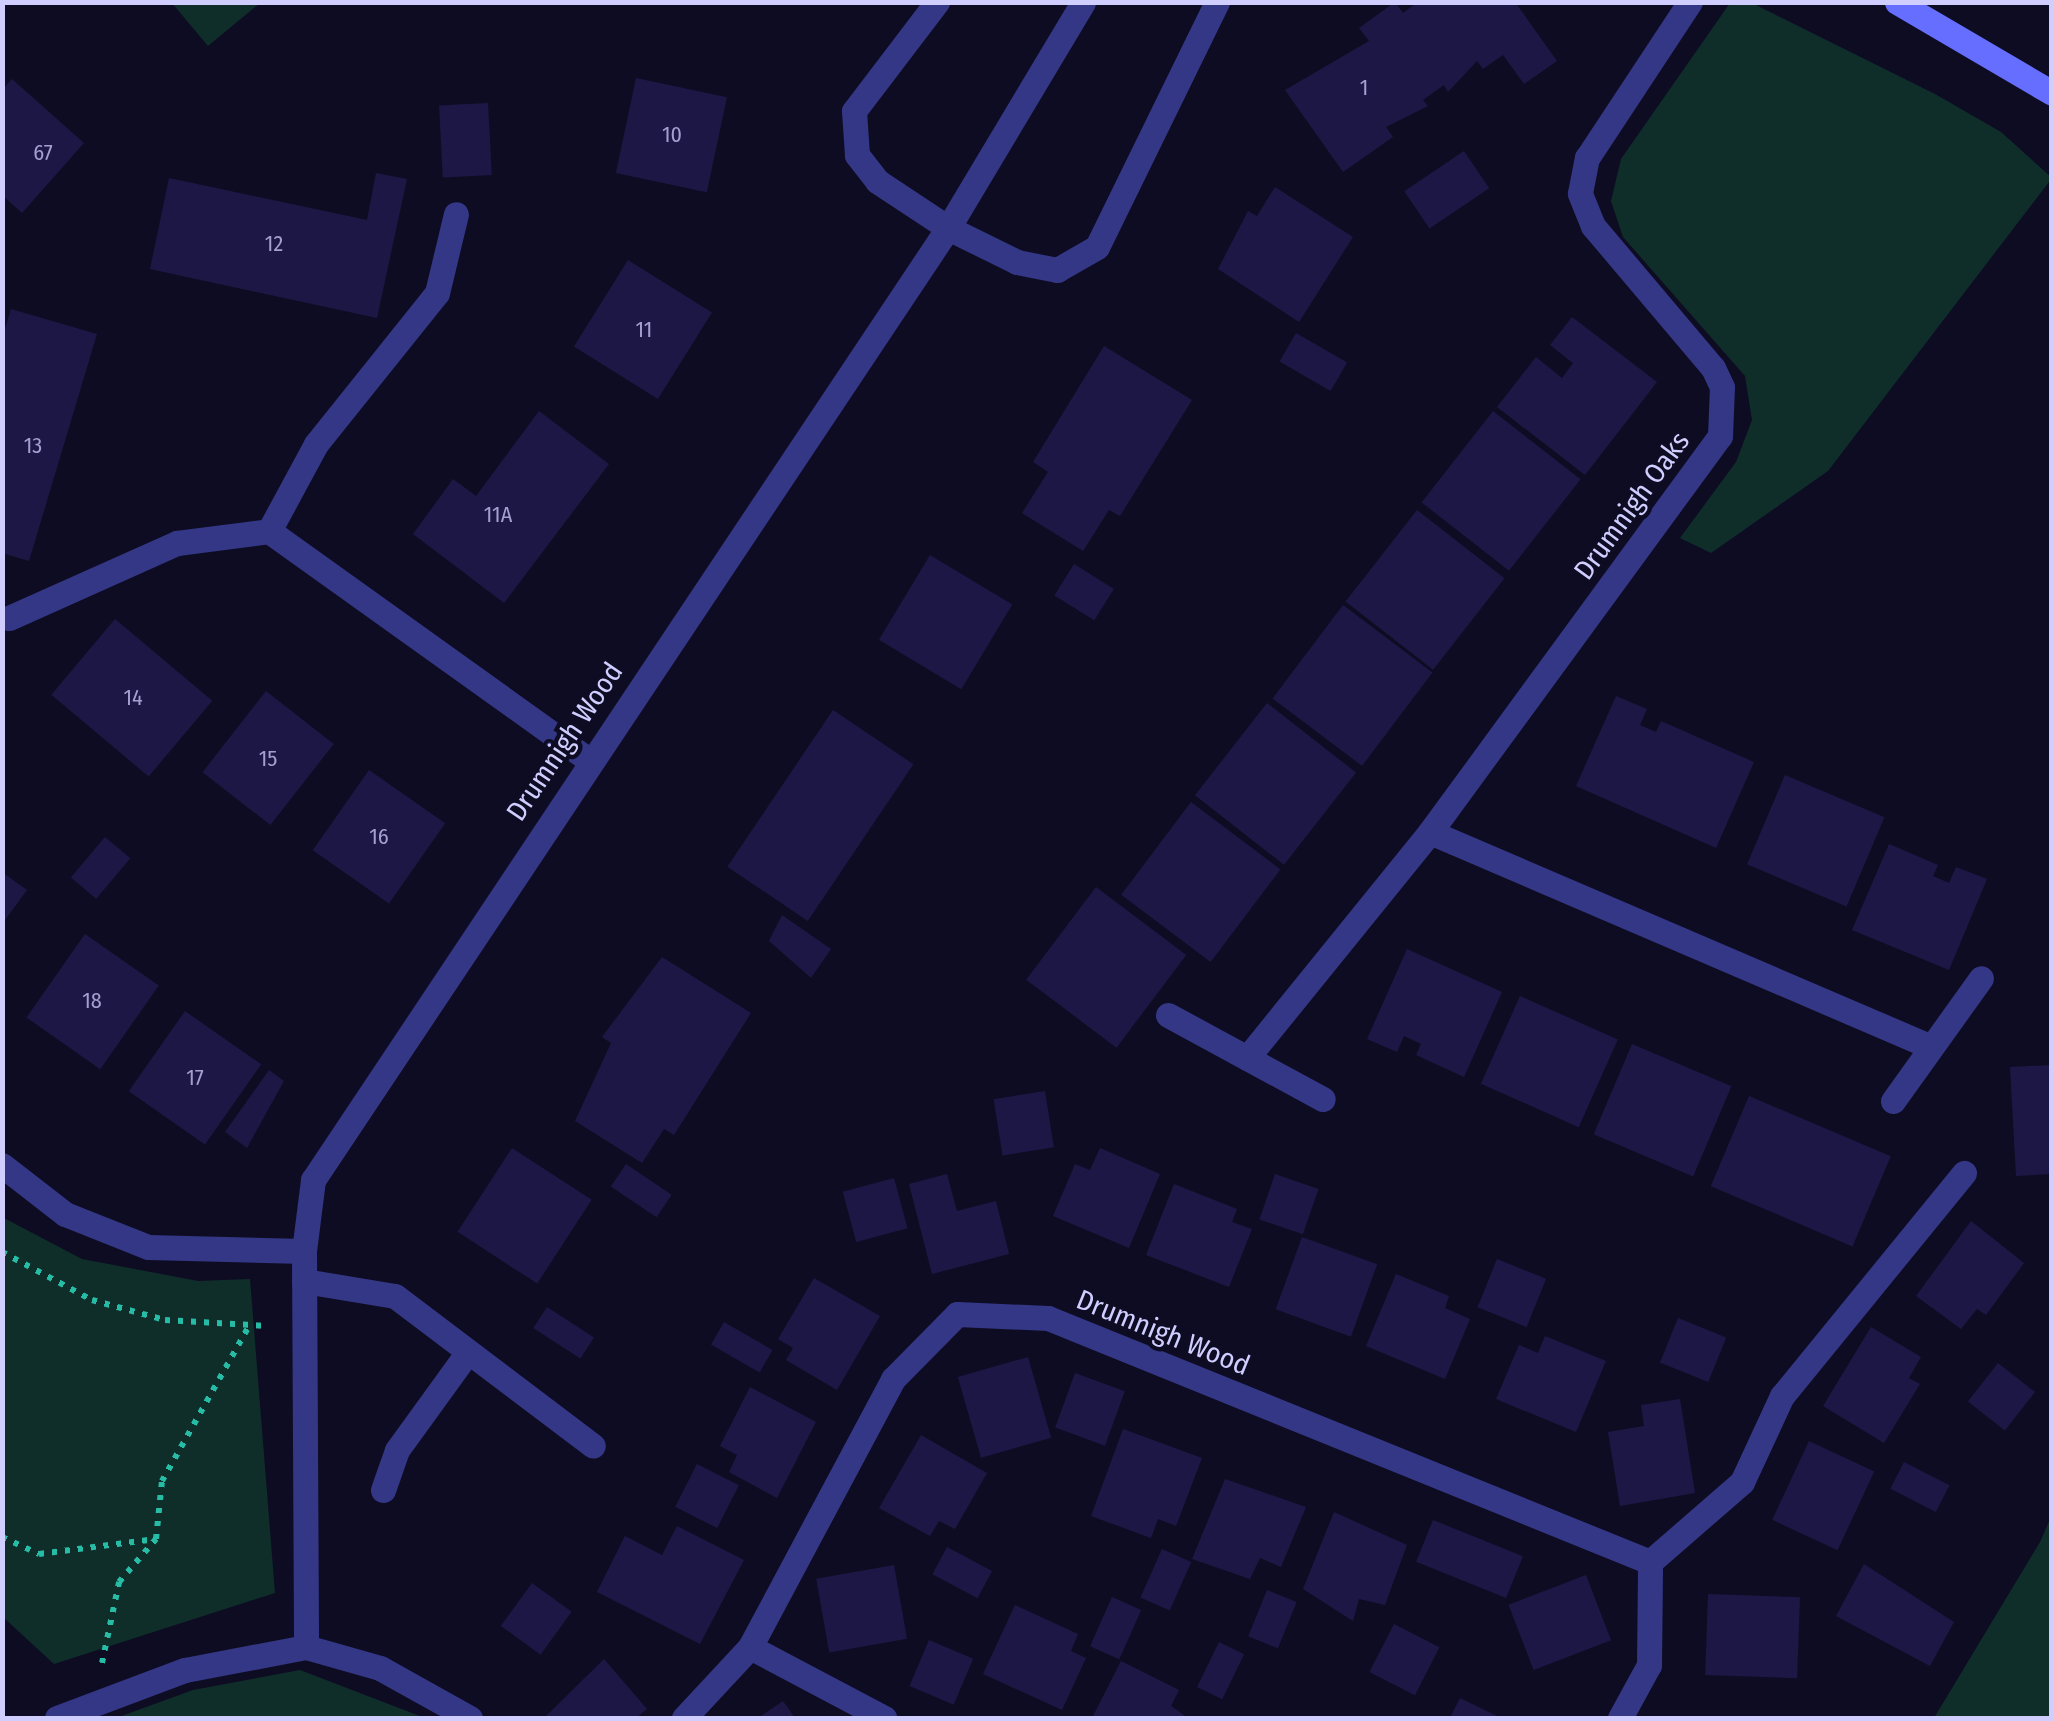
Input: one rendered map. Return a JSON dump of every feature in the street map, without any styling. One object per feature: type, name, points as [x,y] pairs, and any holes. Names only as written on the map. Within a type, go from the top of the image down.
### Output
[{"type":"main road","points":[[1897,2],[2052,93]]},
{"type":"street","points":[[938,2],[854,112],[857,155],[877,180],[948,228],[1017,262],[1057,270],[1097,247],[1218,2]]},
{"type":"street","name":"Drumnigh Wood","points":[[306,1647],[304,1252],[313,1180],[588,759],[948,228],[1083,2]]},
{"type":"street","name":"Drumnigh Oaks","points":[[1247,1058],[1430,832],[1720,436],[1722,387],[1713,368],[1593,226],[1580,193],[1587,158],[1690,2]]},
{"type":"street","points":[[269,531],[316,444],[436,293],[456,214]]},
{"type":"street","points":[[9,618],[176,543],[269,531],[588,759]]},
{"type":"street","points":[[1430,832],[1929,1046]]},
{"type":"street","points":[[1893,1101],[1980,978]]},
{"type":"street","points":[[1168,1014],[1323,1100]]},
{"type":"street","points":[[2,1164],[65,1214],[148,1246],[304,1252]]},
{"type":"street","points":[[1620,1718],[1649,1665],[1650,1562],[1742,1482],[1782,1396],[1964,1173]]},
{"type":"street","points":[[304,1281],[394,1296],[594,1446]]},
{"type":"street","name":"Drumnigh Wood","points":[[684,1718],[750,1647],[893,1379],[957,1314],[1048,1318],[1650,1562]]},
{"type":"street","points":[[383,1490],[397,1450],[468,1352]]},
{"type":"street","points":[[57,1718],[185,1670],[306,1647],[380,1668],[470,1718]]},
{"type":"street","points":[[750,1647],[884,1718]]},
{"type":"path","points":[[2,1252],[92,1300],[248,1328],[304,1322]]},
{"type":"path","points":[[101,1699],[102,1642],[119,1582],[156,1539],[162,1481],[248,1328]]},
{"type":"path","points":[[2,1537],[38,1554],[156,1539]]},
{"type":"green space","points":[[172,3],[260,3],[208,46]]},
{"type":"green space","points":[[1730,3],[1752,3],[1935,94],[2001,132],[2052,178],[1828,471],[1711,553],[1680,538],[1736,462],[1752,420],[1745,376],[1623,237],[1611,201],[1621,159]]},
{"type":"green space","points":[[2,1217],[82,1259],[198,1281],[250,1279],[275,1593],[54,1664],[3,1617]]},
{"type":"green space","points":[[2051,1517],[2051,1718],[1934,1718],[2040,1542]]},
{"type":"green space","points":[[300,1670],[425,1718],[116,1718],[193,1690]]},
{"type":"building","points":[[1395,2],[1403,13],[1418,2],[1515,2],[1557,61],[1524,84],[1503,55],[1483,69],[1477,61],[1448,92],[1444,85],[1423,100],[1428,106],[1386,127],[1393,137],[1343,172],[1285,90],[1369,41],[1359,28]]},
{"type":"building","points":[[636,78],[727,97],[707,192],[616,173]]},
{"type":"building","points":[[12,79],[84,143],[22,213],[3,196],[2,90]]},
{"type":"building","points":[[488,103],[492,175],[443,177],[439,106]]},
{"type":"building","points":[[1464,151],[1489,188],[1429,229],[1404,191]]},
{"type":"building","points":[[376,173],[407,179],[377,318],[150,269],[169,178],[367,220]]},
{"type":"building","points":[[1275,187],[1353,237],[1299,322],[1218,269],[1248,211],[1257,216]]},
{"type":"building","points":[[628,260],[712,312],[658,399],[574,347]]},
{"type":"building","points":[[11,309],[97,334],[29,561],[2,553],[2,339]]},
{"type":"building","points":[[1572,317],[1657,382],[1585,475],[1497,407],[1536,357],[1562,378],[1573,363],[1550,345]]},
{"type":"building","points":[[1296,333],[1347,362],[1331,391],[1280,362]]},
{"type":"building","points":[[1104,346],[1192,400],[1120,516],[1109,510],[1083,551],[1022,513],[1048,472],[1033,462]]},
{"type":"building","points":[[539,411],[609,464],[504,603],[413,534],[453,479],[476,496]]},
{"type":"building","points":[[1493,411],[1580,479],[1509,571],[1422,502]]},
{"type":"building","points":[[1417,510],[1504,578],[1433,670],[1346,601]]},
{"type":"building","points":[[930,555],[1012,604],[961,689],[879,640]]},
{"type":"building","points":[[1074,564],[1114,589],[1094,620],[1054,595]]},
{"type":"building","points":[[1343,605],[1432,672],[1362,766],[1273,698]]},
{"type":"building","points":[[115,619],[212,701],[149,776],[51,695]]},
{"type":"building","points":[[266,691],[334,744],[270,825],[203,772]]},
{"type":"building","points":[[1616,696],[1647,709],[1640,725],[1656,732],[1661,721],[1754,762],[1716,848],[1576,786]]},
{"type":"building","points":[[1267,703],[1356,773],[1284,865],[1195,795]]},
{"type":"building","points":[[833,710],[913,764],[808,921],[727,867]]},
{"type":"building","points":[[369,770],[445,823],[389,904],[313,850]]},
{"type":"building","points":[[1785,775],[1884,817],[1847,906],[1747,864]]},
{"type":"building","points":[[1191,802],[1280,869],[1211,962],[1121,895]]},
{"type":"building","points":[[105,837],[130,858],[96,899],[71,878]]},
{"type":"building","points":[[1889,844],[1938,865],[1933,876],[1949,883],[1956,867],[1987,879],[1949,970],[1852,930]]},
{"type":"building","points":[[2,872],[27,890],[2,924]]},
{"type":"building","points":[[1096,887],[1186,955],[1116,1048],[1026,980]]},
{"type":"building","points":[[782,915],[831,949],[811,978],[769,941]]},
{"type":"building","points":[[85,934],[159,986],[100,1069],[26,1018]]},
{"type":"building","points":[[1407,949],[1502,992],[1464,1077],[1416,1055],[1421,1044],[1404,1036],[1397,1052],[1367,1039]]},
{"type":"building","points":[[662,957],[751,1013],[674,1135],[664,1129],[642,1163],[575,1121],[611,1043],[602,1037]]},
{"type":"building","points":[[1520,996],[1618,1040],[1579,1127],[1481,1084]]},
{"type":"building","points":[[185,1011],[261,1064],[205,1145],[129,1091]]},
{"type":"building","points":[[1632,1044],[1731,1086],[1693,1176],[1594,1134]]},
{"type":"building","points":[[2052,1065],[2052,1174],[2016,1176],[2010,1067]]},
{"type":"building","points":[[269,1070],[284,1081],[247,1148],[225,1132]]},
{"type":"building","points":[[1045,1091],[1054,1147],[1003,1155],[994,1099]]},
{"type":"building","points":[[1749,1096],[1891,1156],[1852,1246],[1711,1186]]},
{"type":"building","points":[[512,1148],[592,1200],[537,1284],[458,1232]]},
{"type":"building","points":[[1100,1148],[1160,1174],[1129,1248],[1053,1216],[1075,1164],[1090,1170]]},
{"type":"building","points":[[626,1164],[672,1195],[656,1217],[611,1186]]},
{"type":"building","points":[[947,1174],[957,1211],[996,1201],[1009,1254],[932,1274],[909,1184]]},
{"type":"building","points":[[1275,1174],[1318,1189],[1303,1234],[1259,1219]]},
{"type":"building","points":[[894,1178],[907,1228],[856,1242],[843,1192]]},
{"type":"building","points":[[1174,1184],[1237,1209],[1232,1222],[1252,1229],[1229,1287],[1146,1255]]},
{"type":"building","points":[[1971,1221],[2024,1263],[1986,1315],[1977,1309],[1961,1329],[1916,1296]]},
{"type":"building","points":[[1302,1237],[1377,1264],[1351,1337],[1276,1309]]},
{"type":"building","points":[[1497,1259],[1546,1279],[1527,1327],[1478,1307]]},
{"type":"building","points":[[1396,1274],[1449,1296],[1445,1308],[1470,1319],[1445,1379],[1366,1346]]},
{"type":"building","points":[[814,1278],[880,1316],[837,1390],[786,1360],[793,1348],[778,1339]]},
{"type":"building","points":[[547,1307],[594,1337],[580,1358],[533,1328]]},
{"type":"building","points":[[1678,1318],[1726,1337],[1708,1382],[1660,1363]]},
{"type":"building","points":[[724,1322],[772,1350],[759,1373],[711,1345]]},
{"type":"building","points":[[1871,1327],[1921,1357],[1909,1378],[1920,1384],[1884,1443],[1823,1406]]},
{"type":"building","points":[[1545,1336],[1606,1361],[1576,1432],[1496,1399],[1519,1345],[1538,1353]]},
{"type":"building","points":[[1028,1357],[1051,1438],[981,1458],[958,1377]]},
{"type":"building","points":[[1998,1363],[2035,1392],[2005,1431],[1968,1402]]},
{"type":"building","points":[[1075,1373],[1125,1391],[1105,1446],[1055,1428]]},
{"type":"building","points":[[750,1387],[816,1422],[777,1498],[729,1472],[737,1455],[720,1446]]},
{"type":"building","points":[[1680,1399],[1695,1493],[1620,1506],[1608,1432],[1644,1426],[1641,1405]]},
{"type":"building","points":[[1123,1429],[1202,1458],[1176,1526],[1158,1519],[1151,1538],[1091,1516]]},
{"type":"building","points":[[921,1435],[987,1473],[955,1529],[939,1521],[930,1536],[879,1508]]},
{"type":"building","points":[[1809,1441],[1874,1471],[1837,1550],[1772,1520]]},
{"type":"building","points":[[1904,1462],[1949,1485],[1936,1512],[1890,1489]]},
{"type":"building","points":[[697,1464],[739,1485],[717,1528],[675,1507]]},
{"type":"building","points":[[1225,1479],[1306,1507],[1281,1567],[1260,1558],[1250,1579],[1192,1559]]},
{"type":"building","points":[[1334,1512],[1407,1545],[1385,1605],[1359,1599],[1353,1621],[1303,1589]]},
{"type":"building","points":[[1433,1520],[1523,1556],[1506,1598],[1416,1562]]},
{"type":"building","points":[[677,1526],[744,1560],[700,1644],[597,1592],[625,1536],[662,1555]]},
{"type":"building","points":[[947,1547],[992,1571],[977,1598],[932,1574]]},
{"type":"building","points":[[1162,1549],[1191,1562],[1170,1610],[1140,1597]]},
{"type":"building","points":[[1864,1564],[1954,1622],[1930,1666],[1836,1616]]},
{"type":"building","points":[[894,1565],[907,1639],[829,1653],[816,1579]]},
{"type":"building","points":[[1586,1575],[1611,1640],[1534,1670],[1509,1605]]},
{"type":"building","points":[[532,1583],[572,1612],[540,1655],[501,1626]]},
{"type":"building","points":[[1267,1590],[1297,1602],[1278,1648],[1248,1636]]},
{"type":"building","points":[[1708,1594],[1800,1597],[1797,1678],[1705,1675]]},
{"type":"building","points":[[1112,1597],[1141,1610],[1119,1659],[1090,1646]]},
{"type":"building","points":[[1015,1605],[1078,1634],[1071,1651],[1086,1658],[1062,1710],[983,1674]]},
{"type":"building","points":[[1394,1624],[1439,1647],[1415,1695],[1369,1672]]},
{"type":"building","points":[[929,1640],[973,1659],[954,1705],[909,1686]]},
{"type":"building","points":[[1219,1642],[1244,1654],[1222,1699],[1197,1687]]},
{"type":"building","points":[[604,1659],[647,1709],[636,1718],[544,1718]]},
{"type":"building","points":[[1121,1661],[1179,1690],[1171,1706],[1188,1718],[1092,1718]]},
{"type":"building","points":[[1460,1698],[1501,1718],[1450,1718]]},
{"type":"building","points":[[783,1701],[795,1718],[758,1718]]}]
